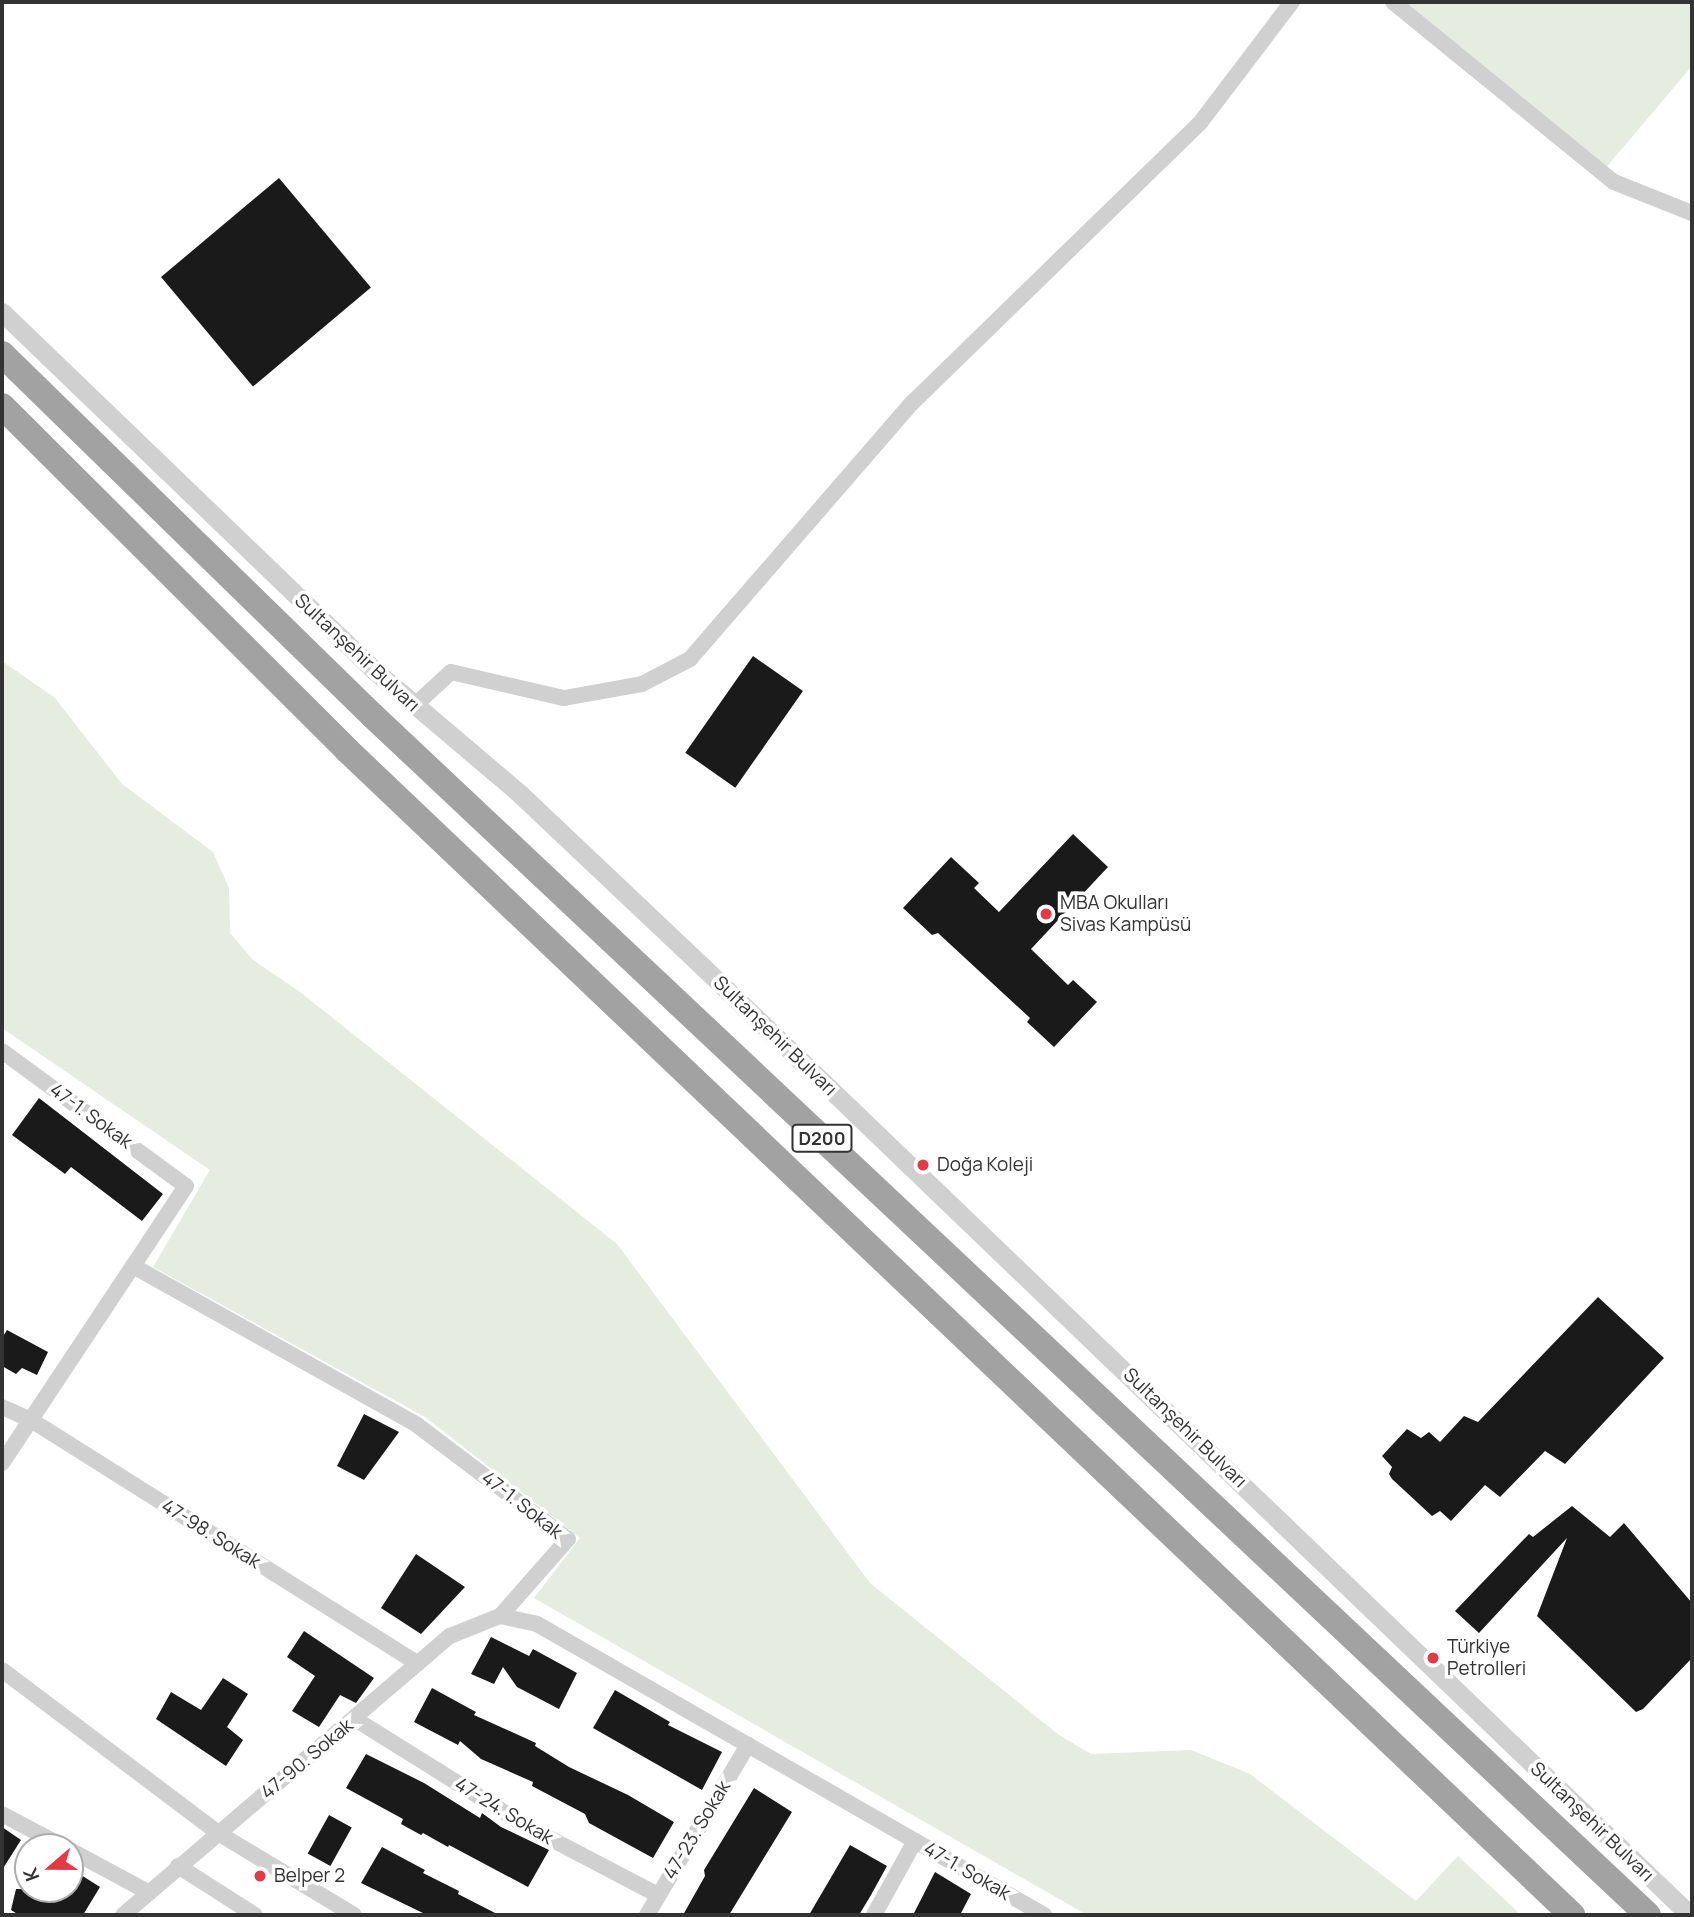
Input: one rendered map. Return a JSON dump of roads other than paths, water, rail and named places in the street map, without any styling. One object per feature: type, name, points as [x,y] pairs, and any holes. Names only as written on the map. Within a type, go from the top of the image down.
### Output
[{"type":"highway","name":"Sultanşehir Bulvarı","points":[[2,354],[373,716],[1648,1915]]},
{"type":"highway","name":"D200","points":[[2,406],[347,750],[1572,1915]]},
{"type":"street","points":[[414,706],[451,672],[564,698],[642,684],[690,659],[913,402],[1199,123],[1292,2]]},
{"type":"street","points":[[1393,2],[1614,182],[1692,213]]},
{"type":"street","name":"Sultanşehir Bulvarı","points":[[2,312],[414,706],[520,794],[713,977],[1690,1915]]},
{"type":"street","points":[[2,1074],[6,1055]]},
{"type":"street","name":"47-1. Sokak","points":[[6,1055],[186,1186],[133,1266],[418,1425],[568,1539],[500,1616],[537,1624],[1044,1915]]},
{"type":"street","points":[[2,1463],[133,1266]]},
{"type":"street","name":"47-98. Sokak","points":[[2,1407],[31,1420],[418,1664]]},
{"type":"street","name":"47-90. Sokak","points":[[122,1915],[450,1636],[500,1616]]},
{"type":"street","points":[[2,1670],[218,1833],[354,1915]]},
{"type":"street","name":"47-24. Sokak","points":[[355,1719],[528,1827],[659,1895]]},
{"type":"street","name":"47-23. Sokak","points":[[646,1915],[748,1745]]},
{"type":"street","points":[[2,1814],[38,1833]]},
{"type":"street","points":[[874,1915],[915,1841]]},
{"type":"street","points":[[84,1858],[148,1892]]},
{"type":"street","points":[[178,1866],[255,1915]]},
{"type":"place","name":"MBA Okulları Sivas Kampüsü","points":[[1046,914]]},
{"type":"place","name":"Doğa Koleji","points":[[923,1165]]},
{"type":"place","name":"Türkiye Petrolleri","points":[[1433,1658]]},
{"type":"place","name":"Belper 2","points":[[260,1876]]}]
